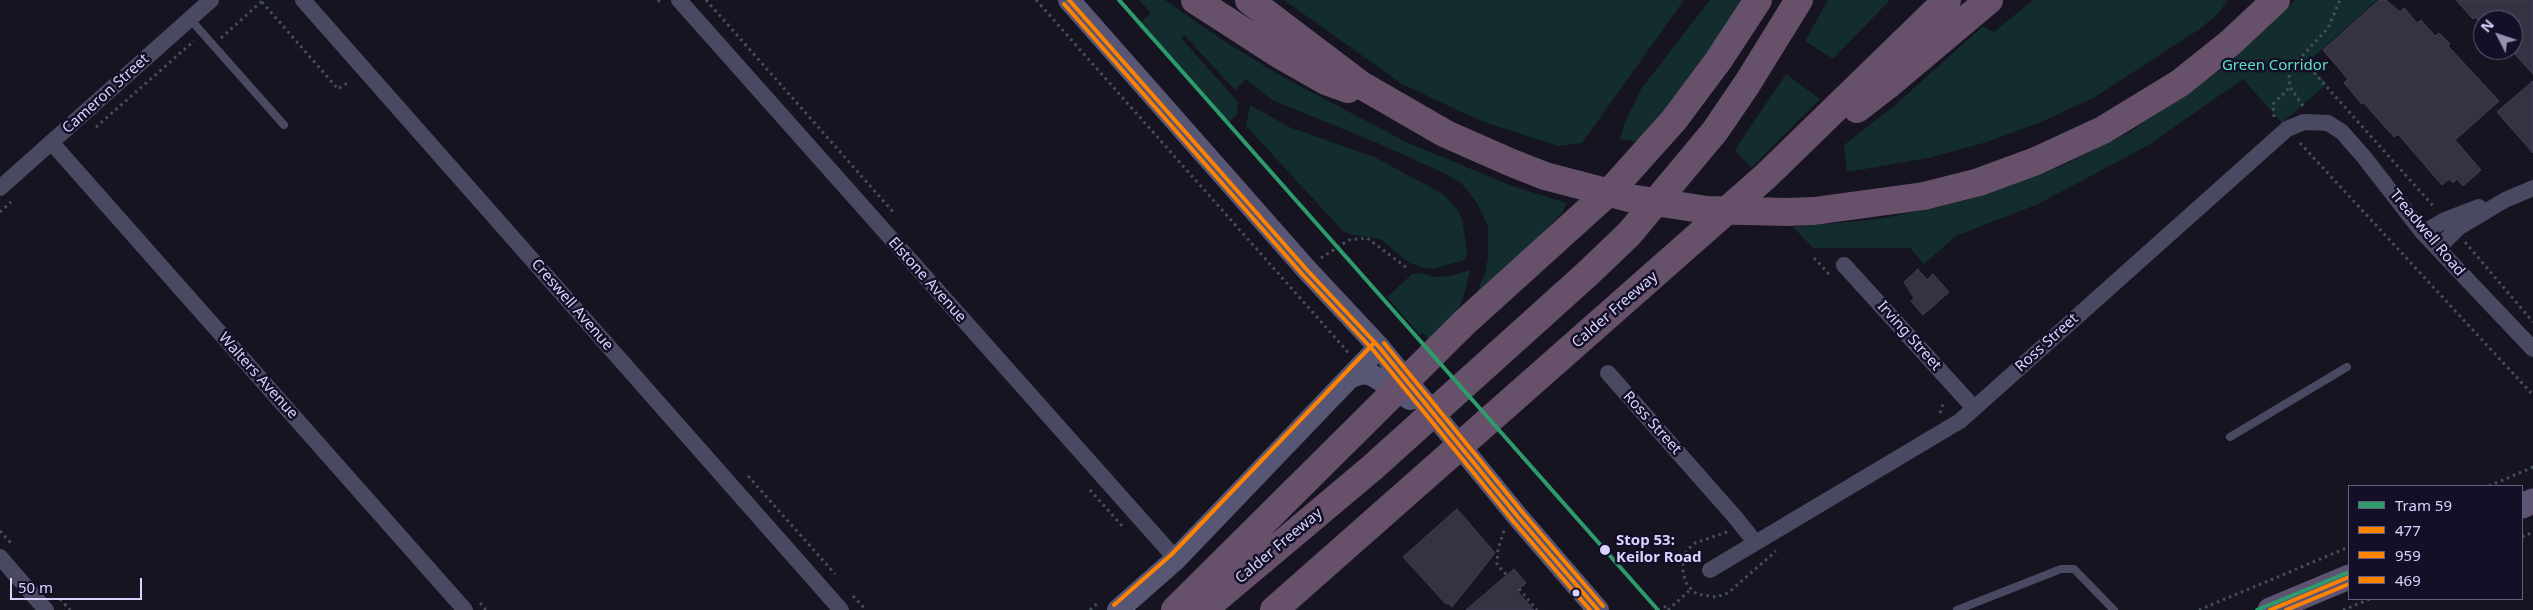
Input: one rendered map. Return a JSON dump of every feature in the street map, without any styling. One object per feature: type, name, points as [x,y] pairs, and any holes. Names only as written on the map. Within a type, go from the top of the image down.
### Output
[{"type":"highway","points":[[1195,0],[1277,53],[1326,81],[1403,111]]},
{"type":"highway","points":[[1249,0],[1361,85],[1403,111],[1478,149],[1545,176],[1629,198],[1707,210],[1814,211],[1924,196],[1979,182],[2071,146],[2128,117],[2180,83],[2230,44],[2276,0]]},
{"type":"highway","points":[[1175,610],[1471,316],[1613,188],[1685,105],[1718,61],[1758,0]]},
{"type":"highway","name":"Calder Freeway","points":[[1203,610],[1372,467],[1629,234],[1714,131],[1747,84],[1799,0]]},
{"type":"highway","name":"Calder Freeway","points":[[1274,610],[1768,175],[1947,0]]},
{"type":"highway","points":[[1768,175],[1888,85],[1989,0]]},
{"type":"main road","points":[[1068,0],[1307,270],[1384,353],[1598,610]]},
{"type":"main road","points":[[1111,604],[1176,559],[1348,368],[1384,353]]},
{"type":"main road","points":[[1348,368],[1372,375],[1388,383],[1438,419]]},
{"type":"main road","points":[[2270,610],[2348,577]]},
{"type":"street","name":"Cameron Street","points":[[0,188],[212,0]]},
{"type":"street","name":"Creswell Avenue","points":[[303,0],[841,610]]},
{"type":"street","name":"Elstone Avenue","points":[[679,0],[1176,559]]},
{"type":"street","name":"Treadwell Road","points":[[2319,121],[2335,126],[2342,132],[2364,156],[2424,233],[2533,349]]},
{"type":"street","name":"Ross Street","points":[[1710,570],[1950,428],[2287,129],[2304,122],[2319,121]]},
{"type":"street","name":"Walters Avenue","points":[[51,142],[465,610]]},
{"type":"street","points":[[2424,233],[2450,226],[2533,188]]},
{"type":"street","points":[[2438,248],[2450,226]]},
{"type":"street","name":"Irving Street","points":[[1844,265],[1974,408]]},
{"type":"street","name":"Ross Street","points":[[1608,374],[1729,510],[1755,542]]},
{"type":"street","points":[[0,557],[46,610]]},
{"type":"lane","points":[[190,19],[284,126]]},
{"type":"lane","points":[[2230,437],[2347,367]]},
{"type":"lane","points":[[1957,610],[2061,569],[2074,569],[2114,610]]},
{"type":"path","points":[[658,0],[664,7]]},
{"type":"path","points":[[706,0],[900,220]]},
{"type":"path","points":[[1036,0],[1347,351],[1348,368]]},
{"type":"path","points":[[2319,121],[2301,104],[2290,87],[2289,77],[2293,66],[2328,28],[2340,0]]},
{"type":"path","points":[[213,45],[262,1],[338,89],[349,80],[356,87]]},
{"type":"path","points":[[90,133],[203,33]]},
{"type":"path","points":[[2301,58],[2450,226],[2467,236],[2464,242],[2533,322]]},
{"type":"path","points":[[2300,143],[2533,394]]},
{"type":"path","points":[[0,212],[14,199]]},
{"type":"path","points":[[1307,270],[1349,240],[1366,238],[1407,268]]},
{"type":"path","points":[[2491,485],[2533,467]]},
{"type":"path","points":[[1084,484],[1128,532]]},
{"type":"path","points":[[1498,524],[1504,531],[1498,549],[1497,564],[1507,576]]},
{"type":"path","points":[[2199,610],[2348,547]]},
{"type":"path","points":[[1519,589],[1537,610]]},
{"type":"path","points":[[1664,606],[1668,610],[1691,589]]},
{"type":"path","points":[[2342,610],[2367,600]]},
{"type":"path","points":[[1090,610],[1111,604]]},
{"type":"green space","points":[[1139,0],[1165,0],[1224,41],[1281,76],[1408,143],[1515,187],[1567,203],[1562,213],[1470,309],[1485,273],[1488,258],[1488,226],[1477,203],[1462,184],[1446,174],[1382,145],[1272,100],[1246,79],[1235,90],[1184,35],[1181,38],[1238,102],[1237,115],[1228,123],[1137,25],[1151,13]]},
{"type":"green space","points":[[1284,0],[1684,0],[1582,143],[1558,146],[1481,121],[1402,84]]},
{"type":"green space","points":[[1710,0],[1752,0],[1644,143],[1620,139],[1625,122],[1641,89]]},
{"type":"green space","points":[[1828,0],[1890,0],[1833,59],[1805,41]]},
{"type":"green space","points":[[2033,0],[2228,0],[2217,15],[2198,30],[2095,97],[2041,122],[1987,142],[1929,158],[1847,172],[1844,145],[1894,106],[1983,26],[1994,32]]},
{"type":"green space","name":"Green Corridor","points":[[2295,0],[2377,0],[2308,62],[2327,84],[2282,123],[2243,79],[2147,146],[2036,205],[1956,236],[1924,264],[1910,248],[1813,248],[1793,227],[1878,219],[1940,207],[1993,192],[2066,164],[2128,133],[2225,67]]},
{"type":"green space","points":[[1786,74],[1820,99],[1751,168],[1735,150]]},
{"type":"green space","points":[[1250,105],[1289,127],[1374,157],[1443,194],[1457,209],[1462,219],[1467,251],[1465,260],[1433,269],[1425,268],[1409,263],[1381,239],[1352,235],[1343,231],[1246,126]]},
{"type":"green space","points":[[1470,270],[1463,299],[1453,320],[1431,342],[1423,333],[1420,335],[1387,297],[1412,274],[1421,273],[1434,277],[1450,276]]},
{"type":"building","points":[[2379,0],[2386,0],[2400,12],[2404,8],[2417,23],[2421,20],[2435,36],[2439,33],[2450,44],[2448,46],[2499,101],[2455,140],[2481,170],[2463,186],[2457,179],[2453,183],[2449,179],[2442,185],[2398,134],[2394,137],[2363,102],[2362,104],[2344,83],[2348,79],[2323,50]]},
{"type":"building","points":[[2456,0],[2533,0],[2533,74],[2520,60],[2523,60],[2523,10],[2473,10],[2473,19]]},
{"type":"building","points":[[2533,81],[2533,153],[2497,112]]},
{"type":"building","points":[[1918,269],[1927,280],[1933,274],[1949,292],[1923,315],[1911,301],[1914,298],[1904,282]]},
{"type":"building","points":[[1457,509],[1495,553],[1452,607],[1448,603],[1446,604],[1403,557]]},
{"type":"building","points":[[1514,569],[1526,583],[1517,591],[1534,610],[1466,610]]},
{"type":"tram line","name":"59","points":[[1119,0],[1658,610]]},
{"type":"tram line","name":"59","points":[[2257,610],[2348,572]]},
{"type":"transit line","name":"477","points":[[1069,0],[1307,270],[1379,347],[1518,517],[1598,610]]},
{"type":"transit line","name":"959","points":[[1064,4],[1302,274],[1374,351],[1513,521],[1590,610]]},
{"type":"transit line","name":"469","points":[[1114,605],[1172,554],[1374,343]]},
{"type":"transit line","name":"469","points":[[1384,343],[1523,513],[1603,606]]},
{"type":"transit line","name":"477","points":[[2270,610],[2348,577]]},
{"type":"transit line","name":"959","points":[[2286,610],[2348,584]]},
{"type":"place","name":"Stop 53: Keilor Road","points":[[1605,550]]}]
